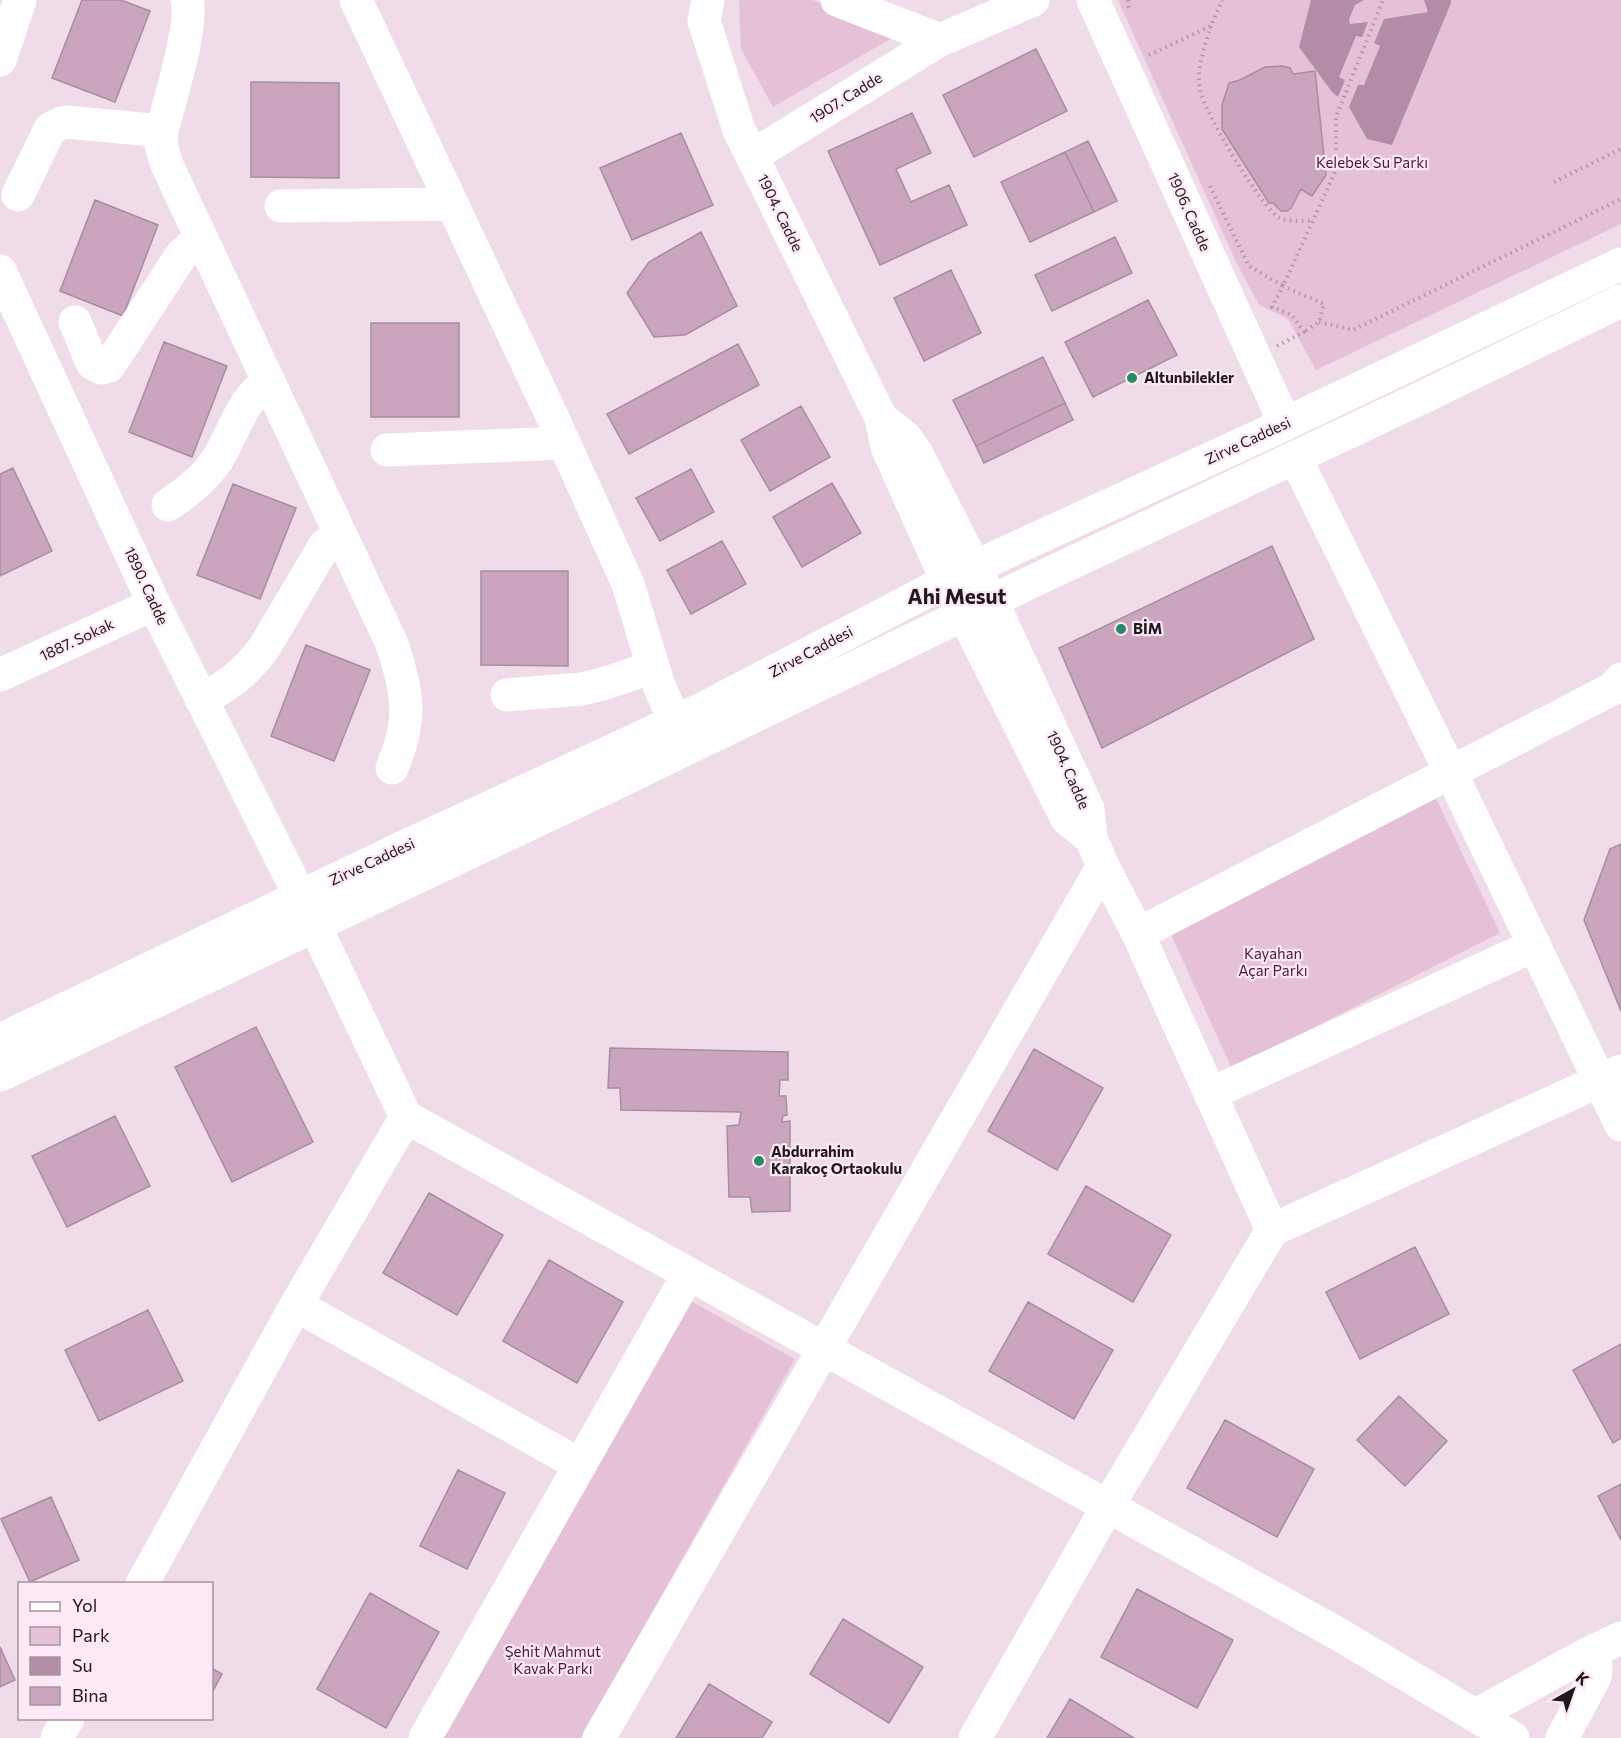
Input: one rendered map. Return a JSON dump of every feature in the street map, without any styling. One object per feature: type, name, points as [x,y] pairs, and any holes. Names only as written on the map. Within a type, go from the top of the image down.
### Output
[{"type":"street","points":[[0,60],[20,0]]},
{"type":"street","points":[[187,0],[189,8],[187,29],[162,131],[161,145],[167,165],[392,644],[401,671],[407,708],[401,747],[392,768]]},
{"type":"street","points":[[356,0],[628,584],[653,667],[675,722]]},
{"type":"street","name":"1904. Cadde","points":[[708,0],[704,21],[739,130],[881,418],[906,438],[916,452],[961,574],[963,615],[1066,819],[1097,852]]},
{"type":"street","points":[[837,0],[940,40]]},
{"type":"street","name":"1907. Cadde","points":[[752,156],[940,40],[1033,0]]},
{"type":"street","name":"1906. Cadde","points":[[1093,0],[1285,424]]},
{"type":"street","points":[[18,195],[46,135],[50,129],[61,123],[162,131]]},
{"type":"street","points":[[281,206],[452,204]]},
{"type":"street","points":[[75,322],[92,363],[100,368],[109,366],[182,255],[201,237]]},
{"type":"street","name":"Zirve Caddesi","points":[[0,1040],[300,896],[675,722],[961,574],[1285,424],[1621,264]]},
{"type":"street","name":"1890. Cadde","points":[[0,271],[154,604],[315,926],[406,1117]]},
{"type":"street","name":"Zirve Caddesi","points":[[0,1075],[1621,301]]},
{"type":"street","points":[[168,505],[206,474],[225,447],[256,391],[269,382]]},
{"type":"street","points":[[387,450],[564,443]]},
{"type":"street","points":[[1295,457],[1534,945],[1611,1076],[1621,1125]]},
{"type":"street","points":[[201,699],[226,688],[255,661],[325,545],[340,534]]},
{"type":"street","name":"1904. Cadde","points":[[961,574],[992,601],[1088,809],[1097,852]]},
{"type":"street","name":"1887. Sokak","points":[[0,675],[154,604]]},
{"type":"street","points":[[507,695],[582,689],[653,667]]},
{"type":"street","points":[[1138,934],[1612,689],[1621,679]]},
{"type":"street","points":[[1097,852],[1138,934],[1272,1230]]},
{"type":"street","points":[[599,1738],[824,1348],[1097,852]]},
{"type":"street","points":[[1210,1094],[1534,945]]},
{"type":"street","points":[[975,1738],[1108,1506],[1272,1230],[1611,1076]]},
{"type":"street","points":[[143,1582],[296,1305],[406,1117],[1340,1635],[1513,1738]]},
{"type":"street","points":[[425,1738],[688,1275]]},
{"type":"street","points":[[296,1305],[580,1465]]},
{"type":"street","points":[[1476,1715],[1621,1638]]},
{"type":"street","points":[[1562,1738],[1595,1677],[1596,1665],[1589,1653]]},
{"type":"street","points":[[57,1738],[67,1720]]},
{"type":"path","points":[[1128,0],[1130,15]]},
{"type":"path","points":[[1222,0],[1204,48],[1200,90],[1209,114],[1262,201],[1280,218],[1312,221]]},
{"type":"path","points":[[1304,332],[1292,315],[1272,307],[1336,170],[1336,117],[1383,0]]},
{"type":"path","points":[[1149,55],[1211,26]]},
{"type":"path","points":[[1144,45],[1153,65]]},
{"type":"path","points":[[1554,182],[1621,149]]},
{"type":"path","points":[[1209,184],[1249,266],[1283,286],[1324,304],[1319,322],[1255,357]]},
{"type":"path","points":[[1319,322],[1353,330],[1621,199]]},
{"type":"green space","points":[[739,0],[812,0],[891,25],[899,34],[773,107],[741,49]]},
{"type":"green space","name":"Kelebek Su Parkı","points":[[1118,0],[1621,0],[1621,224],[1316,370],[1288,319],[1259,305],[1236,262]]},
{"type":"green space","name":"Kayahan Açar Parkı","points":[[1435,796],[1500,933],[1232,1069],[1169,930]]},
{"type":"green space","name":"Şehit Mahmut Kavak Parkı","points":[[687,1299],[795,1359],[581,1738],[438,1738]]},
{"type":"water","points":[[1311,0],[1364,0],[1355,5],[1349,20],[1350,24],[1368,22],[1362,37],[1356,36],[1339,77],[1345,80],[1338,97],[1299,47]]},
{"type":"water","points":[[1424,0],[1451,0],[1451,3],[1392,145],[1367,139],[1349,107],[1358,85],[1364,85],[1380,46],[1374,43],[1384,19],[1428,12]]},
{"type":"building","points":[[82,0],[121,0],[150,11],[115,102],[52,78]]},
{"type":"building","points":[[1036,49],[1067,111],[974,157],[943,95]]},
{"type":"building","points":[[1265,67],[1290,68],[1293,74],[1315,71],[1326,175],[1312,196],[1301,189],[1287,211],[1281,211],[1273,203],[1269,203],[1222,129],[1222,105],[1229,83]]},
{"type":"building","points":[[251,82],[339,83],[339,178],[251,177]]},
{"type":"building","points":[[912,113],[931,153],[896,169],[911,202],[949,185],[967,225],[880,265],[828,151]]},
{"type":"building","points":[[681,133],[713,205],[632,240],[600,168]]},
{"type":"building","points":[[1088,141],[1117,201],[1094,212],[1065,152]]},
{"type":"building","points":[[1065,152],[1094,212],[1030,242],[1001,182]]},
{"type":"building","points":[[95,200],[158,225],[123,316],[60,291]]},
{"type":"building","points":[[701,232],[737,306],[685,335],[654,337],[627,293],[649,262]]},
{"type":"building","points":[[1115,237],[1132,273],[1052,311],[1035,275]]},
{"type":"building","points":[[951,270],[981,333],[924,361],[894,298]]},
{"type":"building","points":[[1148,300],[1177,355],[1093,397],[1065,342]]},
{"type":"building","points":[[371,323],[459,323],[459,417],[371,417]]},
{"type":"building","points":[[164,342],[227,366],[192,457],[129,432]]},
{"type":"building","points":[[738,344],[759,385],[629,454],[607,414]]},
{"type":"building","points":[[1043,357],[1065,403],[976,446],[953,400]]},
{"type":"building","points":[[1065,403],[1073,420],[984,463],[976,446]]},
{"type":"building","points":[[801,406],[830,457],[770,491],[741,440]]},
{"type":"building","points":[[13,468],[52,551],[0,576],[0,474]]},
{"type":"building","points":[[691,469],[714,512],[660,541],[636,498]]},
{"type":"building","points":[[832,483],[861,533],[802,567],[773,517]]},
{"type":"building","points":[[233,484],[296,508],[260,599],[197,575]]},
{"type":"building","points":[[722,541],[746,584],[691,614],[667,570]]},
{"type":"building","points":[[1272,546],[1314,639],[1102,748],[1059,648]]},
{"type":"building","points":[[481,571],[568,571],[568,666],[481,665]]},
{"type":"building","points":[[306,645],[370,670],[334,761],[271,736]]},
{"type":"building","points":[[1621,844],[1621,1011],[1584,920],[1610,849]]},
{"type":"building","points":[[256,1027],[313,1142],[232,1182],[175,1067]]},
{"type":"building","name":"Abdurrahim Karakoç Ortaokulu","points":[[610,1048],[788,1052],[788,1080],[780,1080],[779,1096],[786,1096],[787,1115],[783,1116],[782,1122],[790,1121],[790,1211],[752,1212],[750,1197],[729,1197],[727,1126],[739,1125],[741,1112],[621,1110],[620,1088],[608,1088]]},
{"type":"building","points":[[1034,1049],[1103,1088],[1057,1170],[988,1131]]},
{"type":"building","points":[[115,1116],[150,1186],[67,1227],[32,1156]]},
{"type":"building","points":[[1086,1186],[1171,1235],[1133,1302],[1048,1254]]},
{"type":"building","points":[[429,1193],[503,1235],[457,1315],[383,1273]]},
{"type":"building","points":[[1415,1247],[1449,1314],[1360,1359],[1326,1292]]},
{"type":"building","points":[[549,1260],[623,1302],[577,1383],[503,1341]]},
{"type":"building","points":[[1028,1302],[1113,1350],[1074,1419],[989,1371]]},
{"type":"building","points":[[148,1310],[183,1381],[99,1421],[65,1350]]},
{"type":"building","points":[[1621,1344],[1621,1438],[1613,1443],[1573,1370]]},
{"type":"building","points":[[1399,1396],[1447,1441],[1405,1486],[1357,1440]]},
{"type":"building","points":[[1225,1420],[1314,1469],[1277,1537],[1187,1488]]},
{"type":"building","points":[[458,1470],[505,1493],[467,1569],[420,1546]]},
{"type":"building","points":[[1621,1484],[1621,1540],[1598,1496]]},
{"type":"building","points":[[51,1497],[79,1560],[30,1582],[1,1519]]},
{"type":"building","points":[[1137,1589],[1233,1640],[1197,1708],[1101,1657]]},
{"type":"building","points":[[370,1593],[439,1632],[386,1728],[317,1689]]},
{"type":"building","points":[[843,1619],[923,1667],[889,1723],[810,1674]]},
{"type":"building","points":[[0,1647],[15,1680],[0,1687]]},
{"type":"building","points":[[213,1669],[222,1674],[213,1691]]},
{"type":"building","points":[[709,1684],[772,1722],[762,1738],[676,1738]]},
{"type":"building","points":[[1070,1699],[1134,1738],[1047,1738]]},
{"type":"place","name":"Altunbilekler","points":[[1132,378]]},
{"type":"place","name":"BİM","points":[[1121,629]]},
{"type":"place","name":"Abdurrahim Karakoç Ortaokulu","points":[[759,1161]]},
{"type":"district","name":"Ahi Mesut","points":[[957,597]]}]
